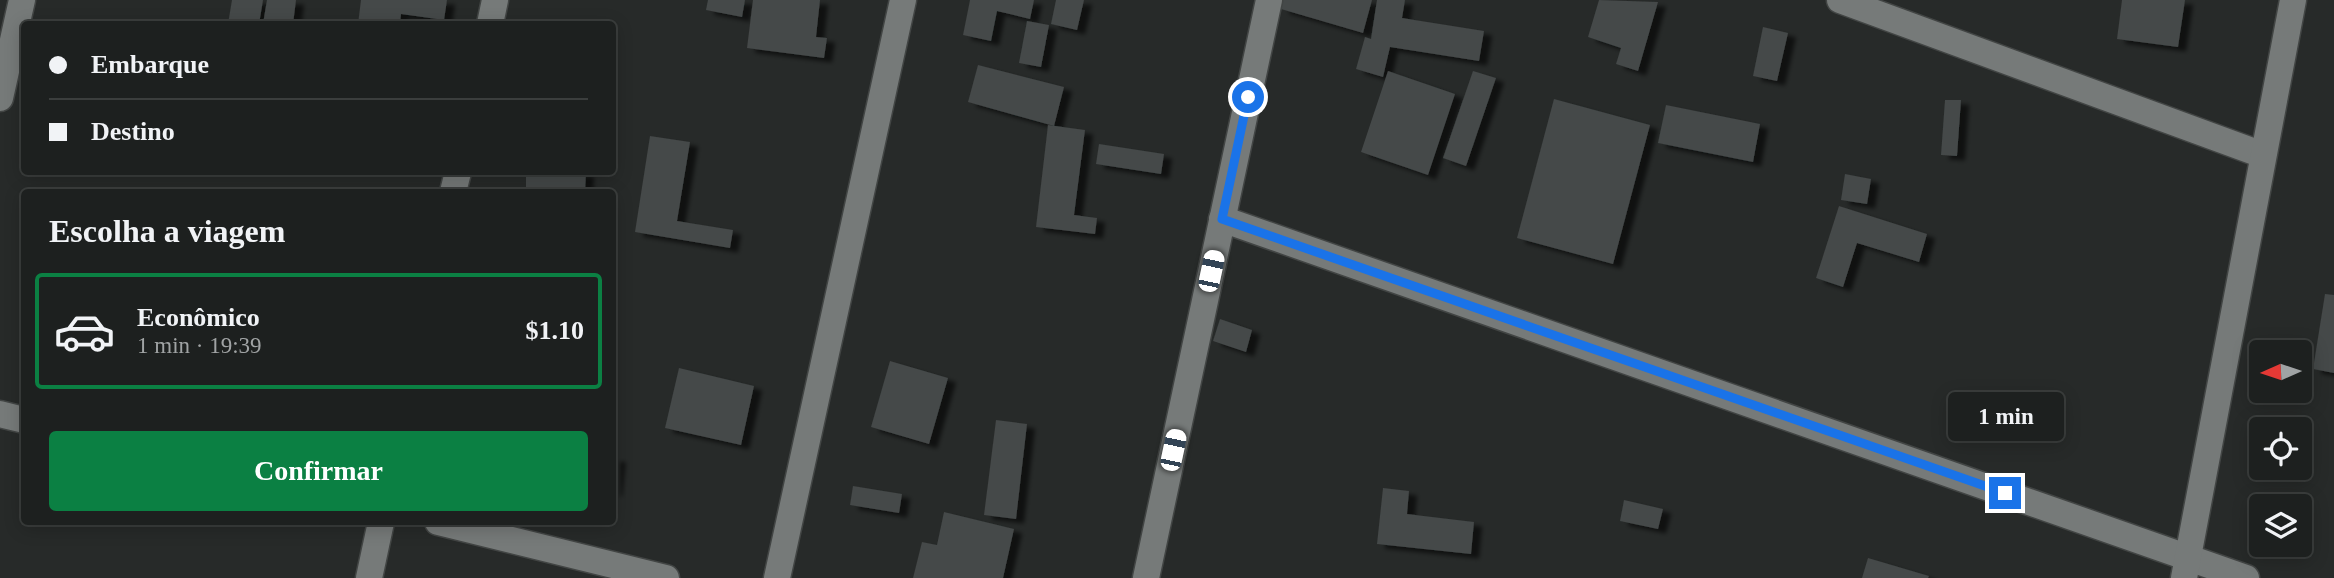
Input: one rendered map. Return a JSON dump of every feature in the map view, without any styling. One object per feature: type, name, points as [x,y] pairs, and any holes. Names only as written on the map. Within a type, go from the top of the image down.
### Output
[{"type":"street","points":[[0,98],[22,0]]},
{"type":"street","points":[[491,21],[495,0]]},
{"type":"street","points":[[777,578],[903,0]]},
{"type":"street","points":[[1146,578],[1269,0]]},
{"type":"street","points":[[1840,0],[2263,155]]},
{"type":"street","points":[[2186,567],[2292,0]]},
{"type":"street","points":[[1222,219],[2186,567],[2246,578]]},
{"type":"street","points":[[0,414],[21,418]]},
{"type":"street","points":[[369,578],[380,525]]},
{"type":"street","points":[[450,525],[666,578]]},
{"type":"building","points":[[232,0],[263,0],[260,21],[228,21]]},
{"type":"building","points":[[267,0],[296,0],[293,21],[264,21]]},
{"type":"building","points":[[361,0],[447,0],[444,20],[401,14],[400,21],[358,21]]},
{"type":"building","points":[[708,0],[745,0],[742,17],[706,10]]},
{"type":"building","points":[[753,0],[820,0],[816,37],[827,38],[824,58],[747,48]]},
{"type":"building","points":[[970,0],[1034,0],[1030,19],[997,11],[991,41],[963,35]]},
{"type":"building","points":[[1056,0],[1084,0],[1077,30],[1051,24]]},
{"type":"building","points":[[1283,0],[1372,0],[1363,33],[1281,9]]},
{"type":"building","points":[[1377,0],[1405,0],[1402,18],[1484,31],[1479,61],[1390,47],[1383,77],[1356,69],[1365,37],[1371,39]]},
{"type":"building","points":[[1599,0],[1658,2],[1638,71],[1616,64],[1621,48],[1588,37]]},
{"type":"building","points":[[2122,0],[2185,0],[2178,47],[2117,39]]},
{"type":"building","points":[[1027,21],[1049,25],[1041,67],[1019,63]]},
{"type":"building","points":[[1763,27],[1788,33],[1777,81],[1753,76]]},
{"type":"building","points":[[978,65],[1064,87],[1054,126],[968,102]]},
{"type":"building","points":[[1388,71],[1455,94],[1428,175],[1361,152]]},
{"type":"building","points":[[1473,71],[1496,78],[1466,166],[1443,158]]},
{"type":"building","points":[[1554,99],[1650,125],[1613,264],[1517,238]]},
{"type":"building","points":[[1945,100],[1961,100],[1957,156],[1941,155]]},
{"type":"building","points":[[1666,105],[1760,124],[1753,162],[1658,143]]},
{"type":"building","points":[[1048,125],[1085,130],[1074,215],[1097,218],[1095,234],[1036,227]]},
{"type":"building","points":[[650,136],[690,142],[677,221],[733,230],[730,248],[635,232]]},
{"type":"building","points":[[1099,144],[1164,154],[1161,174],[1096,164]]},
{"type":"building","points":[[1845,174],[1871,179],[1867,204],[1841,200]]},
{"type":"building","points":[[526,175],[586,175],[585,189],[526,189]]},
{"type":"building","points":[[1839,206],[1927,234],[1919,262],[1857,243],[1843,287],[1816,278]]},
{"type":"building","points":[[2325,294],[2334,295],[2334,373],[2313,369]]},
{"type":"building","points":[[1220,319],[1252,330],[1246,352],[1213,341]]},
{"type":"building","points":[[890,361],[948,378],[929,444],[871,427]]},
{"type":"building","points":[[679,368],[754,386],[741,445],[665,428]]},
{"type":"building","points":[[996,420],[1027,424],[1016,519],[984,515]]},
{"type":"building","points":[[853,486],[902,494],[899,513],[850,505]]},
{"type":"building","points":[[1383,488],[1409,491],[1407,514],[1474,522],[1471,554],[1377,544]]},
{"type":"building","points":[[1624,500],[1663,509],[1658,529],[1620,521]]},
{"type":"building","points":[[944,512],[1014,529],[1003,578],[913,578],[922,542],[937,545]]},
{"type":"building","points":[[1868,558],[1929,576],[1862,578]]},
{"type":"route","points":[[1248,97],[1222,219],[2005,493]]}]
